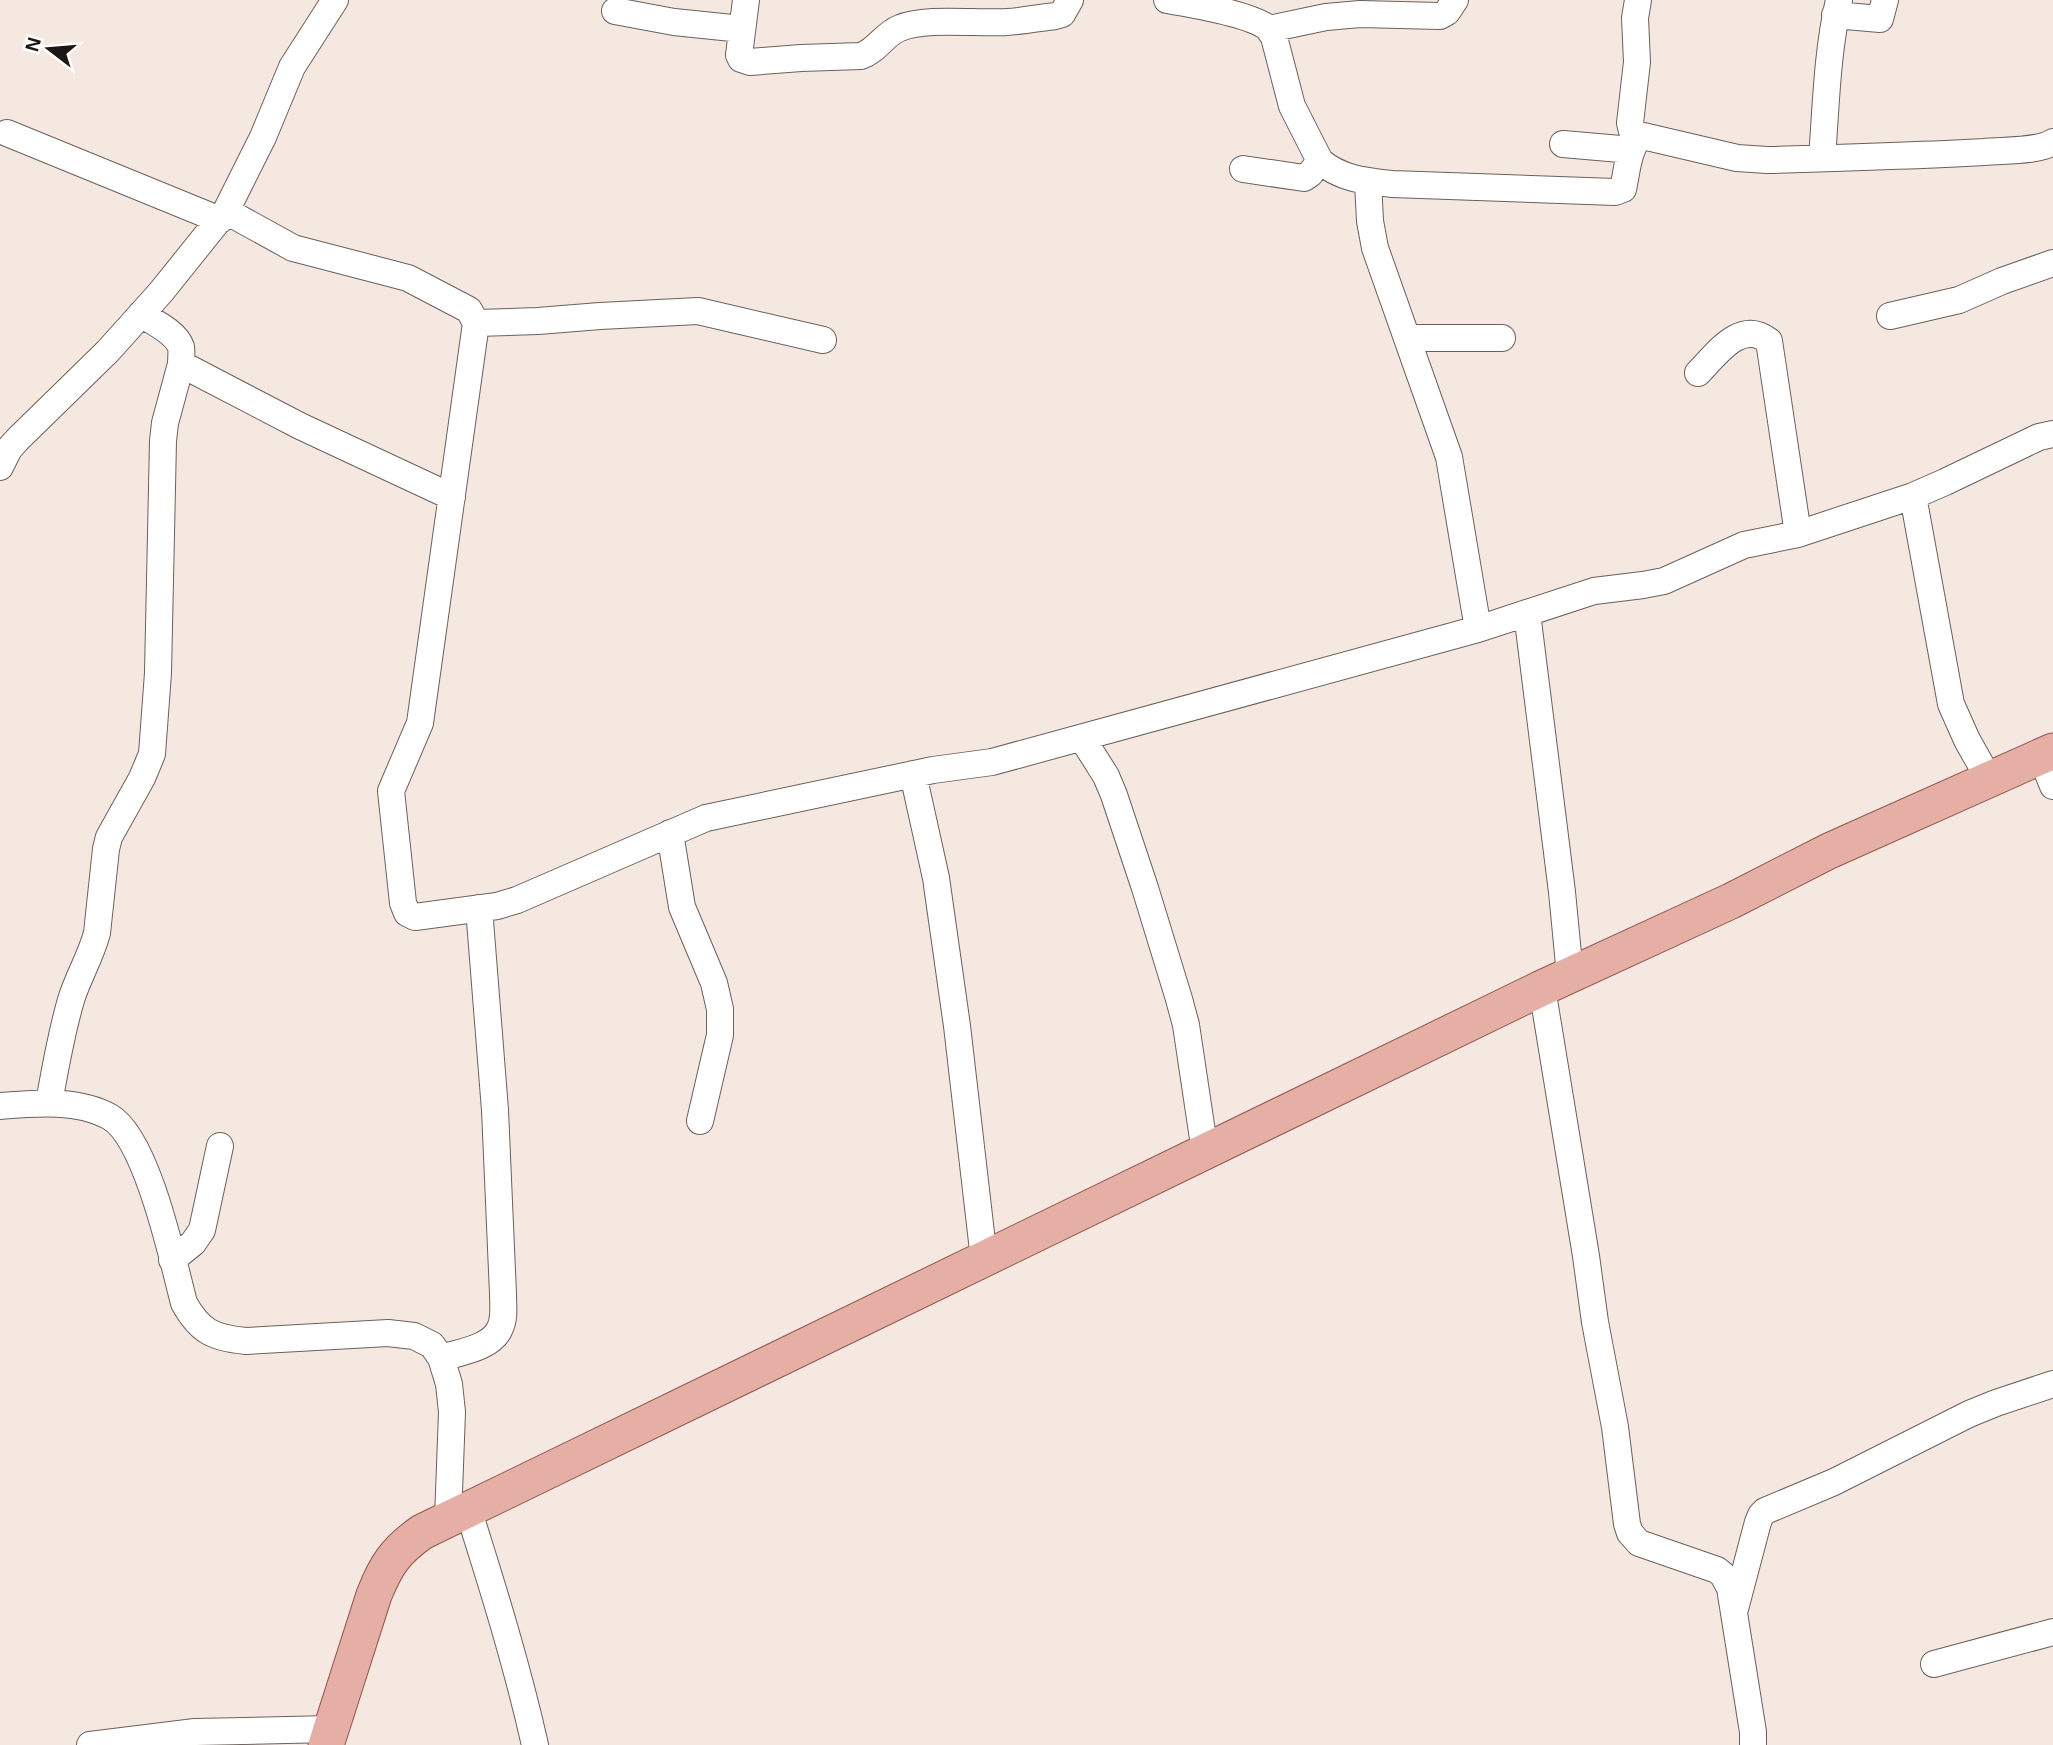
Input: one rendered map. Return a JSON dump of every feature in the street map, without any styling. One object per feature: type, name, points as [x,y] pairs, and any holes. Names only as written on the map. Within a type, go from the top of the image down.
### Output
[{"type":"main road","points":[[329,1737],[383,1573],[401,1547],[422,1532],[1556,981],[1731,901],[1829,850],[1989,779],[2049,764]]},
{"type":"street","points":[[0,467],[9,449],[108,351],[223,215],[244,177],[292,68],[335,0]]},
{"type":"street","points":[[746,0],[739,55],[746,62],[861,56],[870,53],[889,33],[900,27],[915,23],[1006,22],[1055,16],[1062,14],[1070,0]]},
{"type":"street","points":[[1167,0],[1231,14],[1269,29],[1274,37],[1292,106],[1320,161],[1338,173],[1355,180],[1368,181],[1615,192],[1623,189],[1635,144],[1630,123],[1637,62],[1635,18],[1638,0]]},
{"type":"street","points":[[1269,29],[1298,11],[1440,16],[1447,12],[1455,0]]},
{"type":"street","points":[[1822,159],[1829,59],[1837,8],[1880,19],[1885,0]]},
{"type":"street","points":[[615,10],[674,22],[742,29]]},
{"type":"street","points":[[7,133],[223,215],[293,248],[408,278],[474,315],[476,323],[420,723],[393,786],[391,797],[403,903],[407,913],[415,917],[517,900],[670,833],[716,816],[913,774],[992,762],[1478,629],[1594,590],[1664,581],[1744,545],[1798,534],[1913,496],[2039,437],[2053,434]]},
{"type":"street","points":[[1563,144],[1635,144],[1648,136],[1737,158],[1822,159],[2027,149],[2053,142]]},
{"type":"street","points":[[1243,169],[1304,178],[1320,161]]},
{"type":"street","points":[[1368,181],[1370,221],[1376,248],[1449,457],[1478,629]]},
{"type":"street","points":[[1890,316],[1959,300],[2053,263]]},
{"type":"street","points":[[476,323],[698,311],[823,340]]},
{"type":"street","points":[[48,1103],[62,1032],[97,933],[109,837],[142,778],[152,754],[158,673],[163,441],[181,364],[180,345],[172,335],[141,314]]},
{"type":"street","points":[[1698,373],[1731,339],[1740,334],[1762,336],[1769,341],[1798,534]]},
{"type":"street","points":[[1407,338],[1502,338]]},
{"type":"street","points":[[181,364],[300,426],[452,497]]},
{"type":"street","points":[[1913,496],[1951,704],[1989,779]]},
{"type":"street","points":[[1527,613],[1562,892],[1556,981],[1586,1256],[1595,1322],[1615,1427],[1627,1524],[1630,1533],[1639,1543],[1709,1566],[1723,1575],[1730,1588],[1754,1745]]},
{"type":"street","points":[[1082,738],[1106,776],[1114,795],[1146,888],[1179,999],[1186,1025],[1205,1152]]},
{"type":"street","points":[[913,774],[936,878],[957,1026],[984,1259]]},
{"type":"street","points":[[670,833],[682,907],[714,984],[720,1009],[720,1035],[700,1121]]},
{"type":"street","points":[[442,1358],[486,1342],[500,1328],[502,1318],[495,1110],[479,908]]},
{"type":"street","points":[[0,1105],[65,1104],[111,1117],[128,1133],[139,1152],[154,1193],[184,1303],[193,1320],[207,1331],[226,1339],[246,1341],[388,1332],[414,1336],[432,1345],[442,1358],[449,1384],[458,1514],[503,1617],[535,1745]]},
{"type":"street","points":[[172,1260],[193,1243],[202,1230],[220,1146]]},
{"type":"street","points":[[1734,1614],[1758,1522],[1765,1511],[1834,1482],[1969,1414],[2053,1384]]},
{"type":"street","points":[[1934,1664],[2053,1632]]},
{"type":"street","points":[[90,1745],[195,1732],[329,1737]]}]
